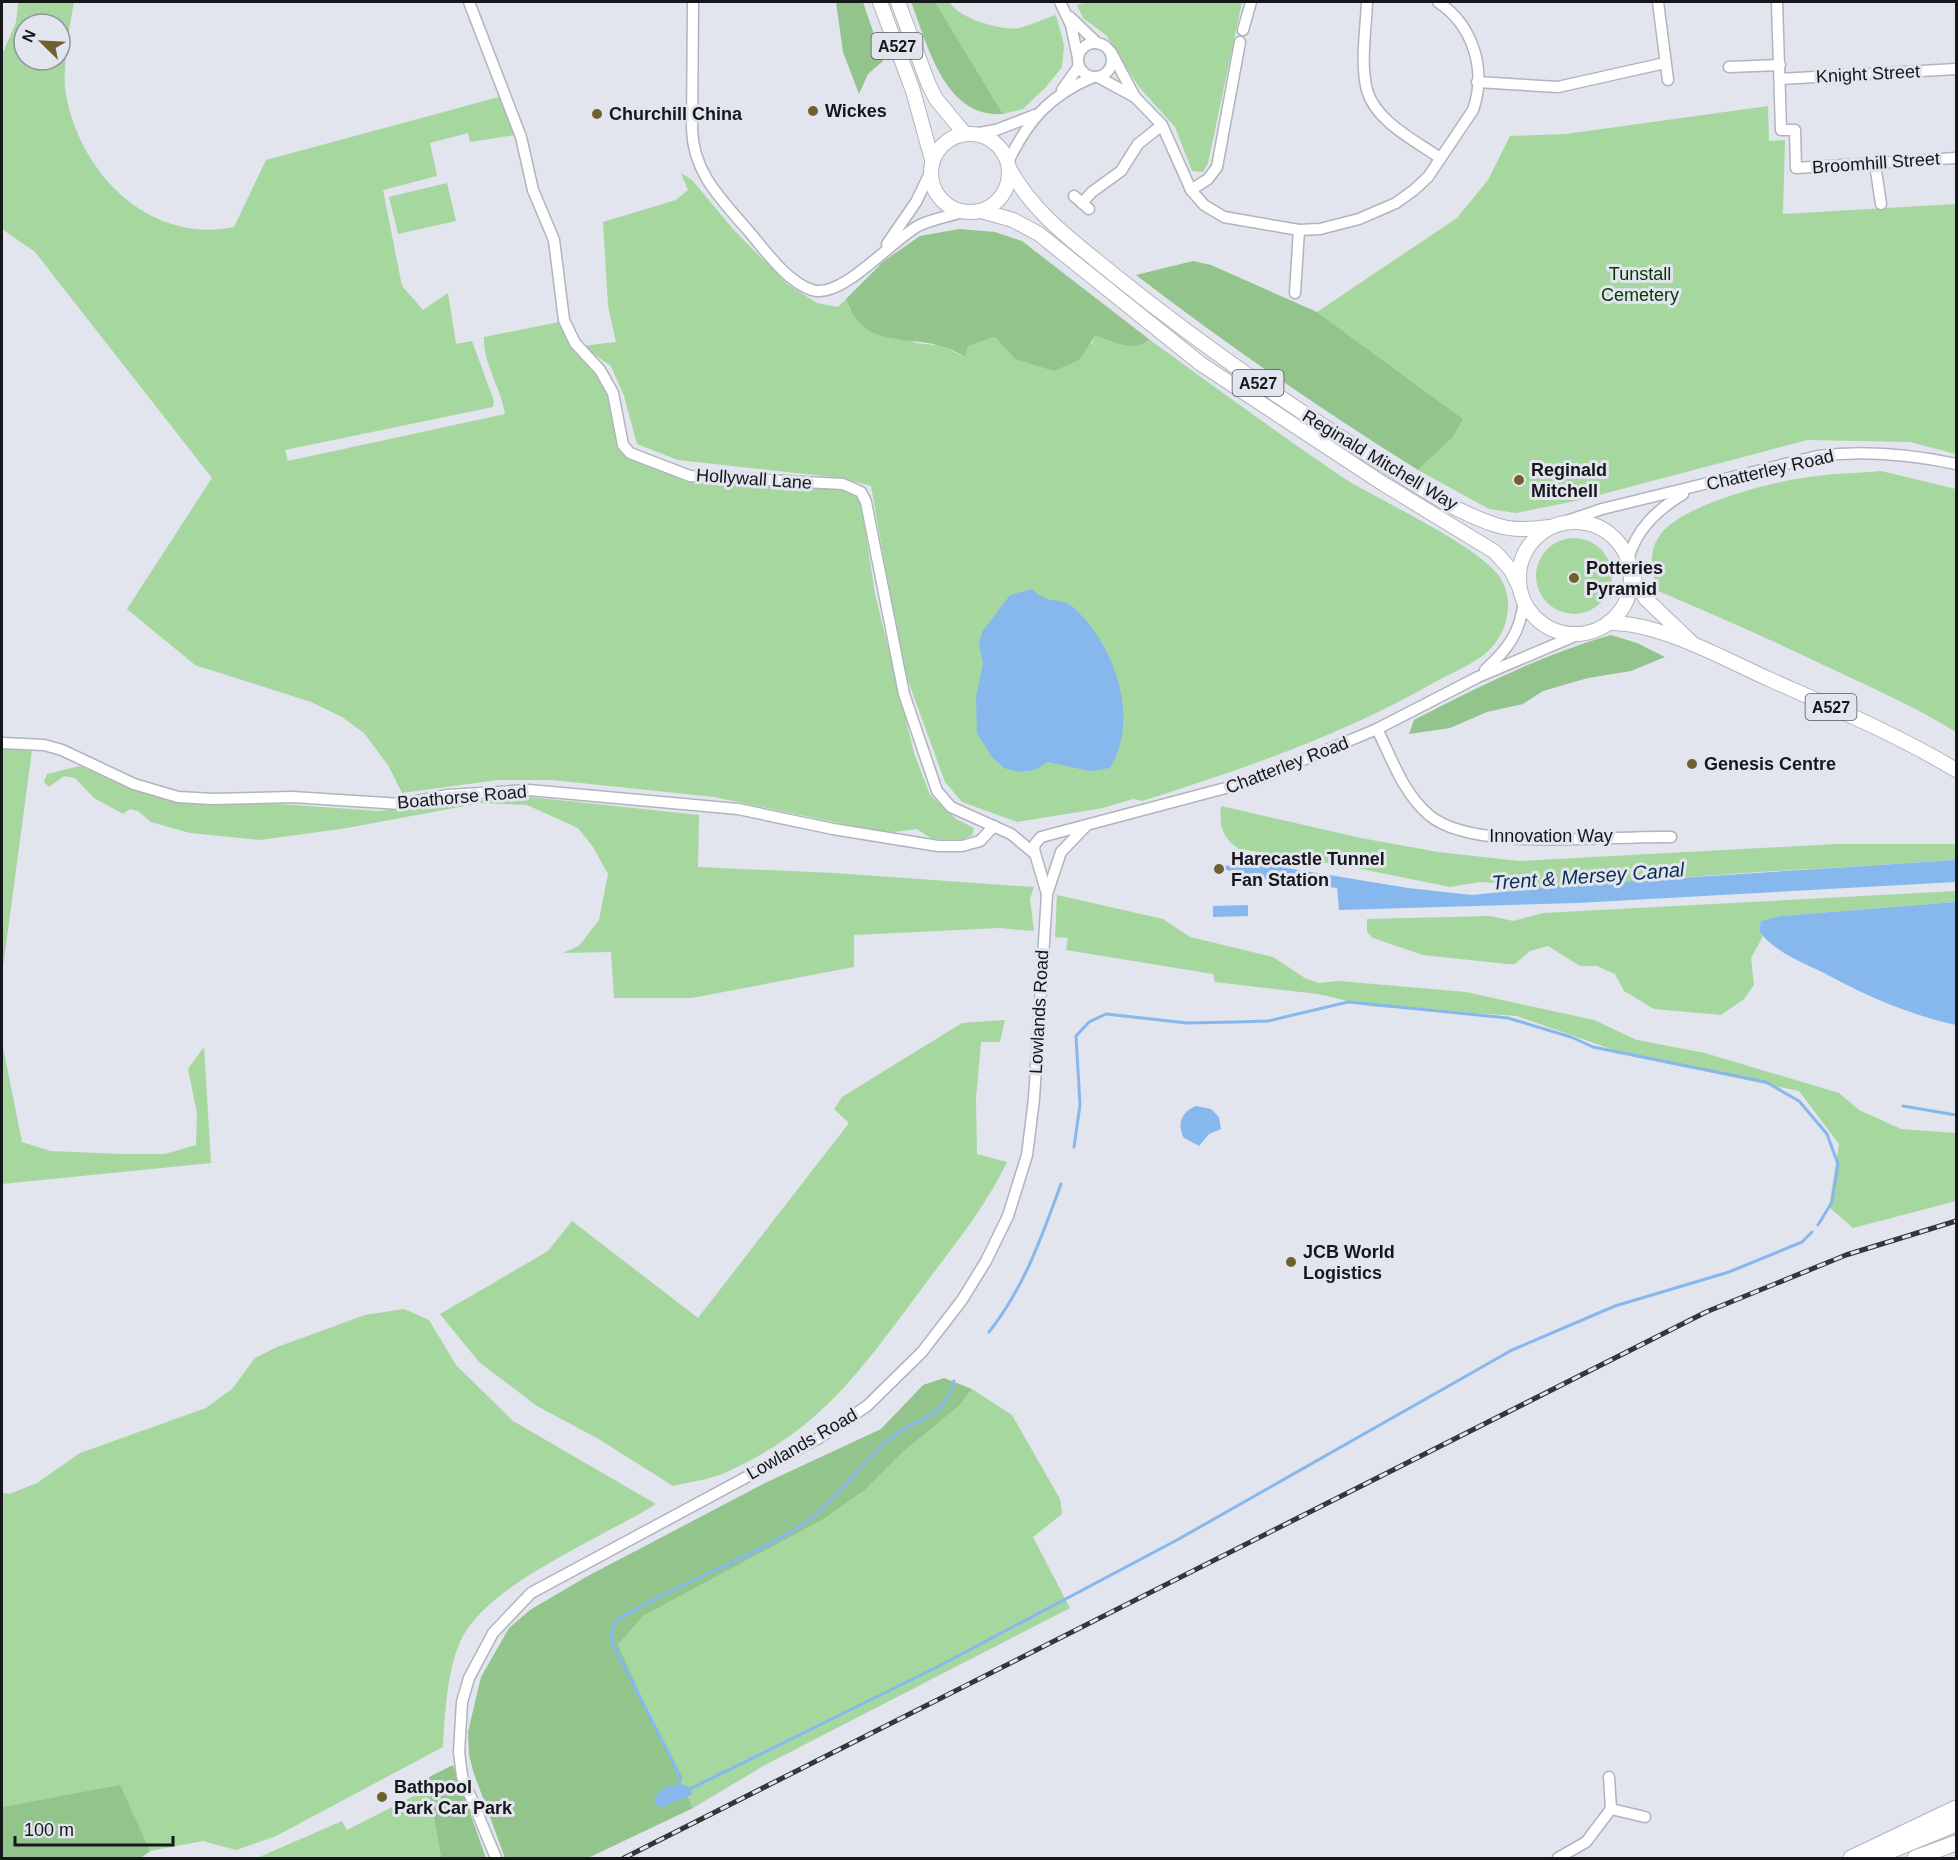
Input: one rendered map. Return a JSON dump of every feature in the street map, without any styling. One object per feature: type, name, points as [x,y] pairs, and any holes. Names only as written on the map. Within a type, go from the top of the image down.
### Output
[{"type":"highway","points":[[1851,1858],[1956,1808]]},
{"type":"highway","points":[[1873,1858],[1956,1824]]},
{"type":"highway","points":[[1915,1858],[1956,1843]]},
{"type":"highway","points":[[1937,1858],[1956,1852]]},
{"type":"main road","name":"A527","points":[[880,2],[913,91],[931,167]]},
{"type":"main road","name":"A527","points":[[898,2],[932,91],[969,134]]},
{"type":"main road","points":[[969,134],[993,141],[1001,148],[1008,165],[1004,192],[994,204],[981,211],[962,212],[942,201],[933,189],[931,167],[945,142],[969,134]]},
{"type":"main road","name":"Reginald Mitchell Way","points":[[1008,165],[1028,200],[1054,226],[1210,350],[1308,417],[1441,498],[1494,525],[1520,529],[1557,525]]},
{"type":"main road","name":"Reginald Mitchell Way","points":[[981,211],[1013,220],[1039,234],[1201,364],[1382,483],[1495,552],[1511,570],[1519,586]]},
{"type":"main road","name":"A527","points":[[1631,575],[1624,605],[1608,623],[1582,633],[1563,633],[1544,625],[1524,601],[1519,586],[1523,556],[1539,534],[1557,525],[1583,522],[1601,528],[1616,539],[1628,560],[1631,575],[1646,599],[1695,646]]},
{"type":"main road","name":"A527","points":[[1608,623],[1644,629],[1695,646],[1857,719],[1956,770]]},
{"type":"street","name":"Hollywall Lane","points":[[469,2],[521,137],[533,190],[554,240],[564,320],[574,343],[600,370],[613,393],[623,445],[630,453],[690,476],[843,484],[861,492],[866,502],[904,694],[938,791],[951,807],[1011,834],[1037,857]]},
{"type":"street","points":[[693,2],[692,145],[698,165],[717,195],[786,271],[811,290],[821,292],[841,286],[853,279],[880,254],[930,220],[962,212]]},
{"type":"street","points":[[1060,2],[1066,12],[1097,43],[1107,47],[1111,52],[1135,97],[1162,125],[1191,190],[1204,205],[1224,217],[1299,230],[1339,225],[1377,212],[1414,190],[1440,158],[1473,110],[1477,98],[1473,41],[1458,18],[1443,3]]},
{"type":"street","points":[[1243,30],[1251,2]]},
{"type":"street","points":[[1367,2],[1365,70],[1367,90],[1376,108],[1393,125],[1440,158]]},
{"type":"street","points":[[1658,2],[1668,80]]},
{"type":"street","points":[[1777,2],[1780,79]]},
{"type":"street","points":[[1066,12],[1079,64],[1086,74],[1135,97]]},
{"type":"street","points":[[1191,190],[1214,174],[1217,167],[1240,42]]},
{"type":"street","points":[[1056,97],[1079,64],[1085,46],[1097,43]]},
{"type":"street","points":[[969,134],[996,130],[1035,115],[1056,97],[1106,73],[1112,66],[1111,52]]},
{"type":"street","points":[[1477,82],[1558,87],[1665,63]]},
{"type":"street","points":[[1729,67],[1780,65]]},
{"type":"street","name":"Knight Street","points":[[1780,79],[1956,69]]},
{"type":"street","name":"Broomhill Street","points":[[1780,79],[1781,130],[1795,130],[1796,168],[1956,158]]},
{"type":"street","points":[[1008,165],[1035,115]]},
{"type":"street","points":[[1082,203],[1092,192],[1121,171],[1138,144],[1162,125]]},
{"type":"street","points":[[1875,164],[1881,204]]},
{"type":"street","points":[[880,254],[902,223],[931,167]]},
{"type":"street","points":[[1284,282],[1296,288],[1299,230]]},
{"type":"street","name":"Chatterley Road","points":[[1557,525],[1602,509],[1691,489],[1805,458],[1851,452],[1886,452],[1956,464]]},
{"type":"street","name":"Chatterley Road","points":[[1628,560],[1636,538],[1646,523],[1662,507],[1691,489]]},
{"type":"street","name":"Chatterley Road","points":[[1478,677],[1514,640],[1524,601]]},
{"type":"street","name":"Chatterley Road","points":[[1048,836],[1252,782],[1377,729],[1478,677],[1582,633]]},
{"type":"street","name":"Innovation Way","points":[[1377,729],[1414,800],[1429,815],[1456,830],[1475,835],[1524,839],[1671,837]]},
{"type":"street","name":"Boathorse Road","points":[[2,743],[44,745],[62,750],[134,784],[178,797],[213,799],[292,797],[401,804],[447,795],[541,791],[738,809],[833,829],[939,846],[962,846],[980,841],[994,826]]},
{"type":"street","points":[[1060,855],[1059,842],[1048,836],[1035,844],[1037,857],[1051,862],[1060,855],[1086,826]]},
{"type":"street","name":"Hollywall Lane","points":[[1011,834],[1048,836]]},
{"type":"street","name":"Lowlands Road","points":[[496,1858],[462,1776],[459,1752],[462,1702],[479,1656],[493,1633],[531,1593],[819,1438],[867,1406],[922,1352],[962,1300],[986,1261],[1008,1216],[1027,1155],[1034,1099],[1047,894],[1060,855]]},
{"type":"street","name":"Lowlands Road","points":[[1037,857],[1047,894]]},
{"type":"street","points":[[1558,1858],[1586,1842],[1611,1809],[1609,1777]]},
{"type":"street","points":[[1611,1809],[1645,1817]]},
{"type":"green space","points":[[18,2],[74,2],[72,14],[72,12],[17,12]]},
{"type":"green space","points":[[836,2],[863,2],[883,61],[868,74],[859,94],[843,52]]},
{"type":"green space","points":[[911,2],[935,2],[1003,114],[983,112],[966,104],[952,92],[932,57]]},
{"type":"green space","points":[[935,2],[950,2],[954,8],[970,18],[991,25],[1011,28],[1019,28],[1056,15],[1064,45],[1062,67],[1046,87],[1023,109],[1003,114]]},
{"type":"green space","points":[[1088,2],[1242,2],[1208,163],[1203,172],[1192,171],[1175,127],[1139,87],[1106,35],[1083,18],[1077,5]]},
{"type":"green space","points":[[12,31],[12,72],[65,72],[65,88],[72,118],[84,146],[100,172],[121,195],[145,212],[172,224],[202,230],[234,227],[266,160],[499,97],[515,135],[470,142],[468,133],[430,143],[437,176],[383,190],[402,286],[423,310],[448,293],[456,344],[472,341],[494,401],[493,407],[285,450],[288,461],[505,414],[486,357],[484,337],[559,322],[573,347],[600,378],[609,404],[619,449],[629,456],[705,484],[836,487],[849,491],[861,502],[875,594],[914,753],[930,795],[956,819],[974,828],[972,835],[962,840],[932,839],[917,829],[886,833],[714,797],[552,780],[498,780],[402,793],[388,765],[364,733],[342,717],[311,702],[195,665],[127,609],[212,478],[35,252],[2,229],[2,55]]},
{"type":"green space","name":"Tunstall Cemetery","points":[[1768,106],[1769,141],[1785,140],[1783,214],[1956,204],[1956,454],[1910,442],[1807,440],[1580,500],[1516,513],[1489,509],[1418,470],[1454,436],[1463,419],[1317,312],[1457,218],[1488,180],[1510,136],[1566,134]]},
{"type":"green space","points":[[681,173],[692,180],[733,229],[787,284],[817,303],[838,307],[846,299],[850,310],[916,343],[943,346],[964,357],[968,346],[995,337],[1015,359],[1092,343],[1095,336],[1130,346],[1137,346],[1150,340],[1342,477],[1452,539],[1490,566],[1501,579],[1508,599],[1507,619],[1499,637],[1486,653],[1474,661],[1400,701],[1328,735],[1255,763],[1142,801],[1133,799],[1103,808],[1017,822],[962,802],[945,782],[903,667],[871,486],[841,478],[678,460],[637,444],[624,396],[611,366],[582,346],[616,342],[608,306],[603,222],[676,200],[688,190]]},
{"type":"green space","points":[[447,183],[456,221],[398,234],[389,197]]},
{"type":"green space","points":[[959,229],[995,232],[1022,241],[1150,340],[1137,346],[1130,346],[1095,336],[1079,360],[1054,371],[1015,359],[995,337],[968,346],[965,357],[952,350],[929,343],[887,337],[863,326],[846,299],[884,261],[920,236]]},
{"type":"green space","points":[[1193,261],[1211,265],[1317,312],[1463,419],[1454,436],[1418,470],[1274,376],[1136,275]]},
{"type":"green space","points":[[1881,471],[1956,489],[1956,732],[1880,692],[1768,639],[1658,591],[1652,564],[1655,544],[1669,526],[1686,515],[1707,504],[1755,488],[1800,478]]},
{"type":"green space","points":[[1574,538],[1589,541],[1601,549],[1609,561],[1612,576],[1609,591],[1601,603],[1589,611],[1574,614],[1559,611],[1547,603],[1539,591],[1536,576],[1539,561],[1547,549],[1559,541]]},
{"type":"green space","points":[[1611,635],[1637,643],[1665,657],[1631,671],[1588,678],[1543,691],[1523,704],[1487,712],[1450,728],[1409,734],[1414,720],[1462,696],[1535,662]]},
{"type":"green space","points":[[2,749],[32,750],[2,975]]},
{"type":"green space","points":[[80,766],[122,784],[188,804],[252,802],[379,811],[521,796],[699,815],[698,867],[834,873],[1034,887],[1030,899],[1034,931],[999,928],[854,935],[854,967],[692,998],[614,998],[611,952],[563,953],[579,946],[599,920],[608,874],[593,847],[578,828],[527,805],[481,803],[347,828],[260,840],[190,833],[151,822],[138,811],[130,809],[123,814],[94,798],[75,778],[64,776],[49,787],[44,782],[47,774]]},
{"type":"green space","points":[[1221,806],[1361,838],[1438,852],[1519,861],[1837,844],[1956,844],[1956,860],[1499,891],[1495,883],[1480,882],[1450,887],[1347,866],[1239,849],[1225,835]]},
{"type":"green space","points":[[1956,891],[1956,902],[1781,916],[1761,921],[1759,931],[1763,936],[1751,958],[1754,985],[1744,999],[1721,1015],[1654,1009],[1624,991],[1615,974],[1597,966],[1580,966],[1548,946],[1530,951],[1515,964],[1507,964],[1423,955],[1373,938],[1367,932],[1367,919],[1490,916],[1513,921],[1543,913]]},
{"type":"green space","points":[[1057,895],[1163,919],[1190,937],[1273,957],[1305,978],[1318,983],[1339,981],[1466,992],[1594,1020],[1637,1040],[1705,1053],[1839,1093],[1859,1110],[1901,1129],[1956,1133],[1956,1201],[1853,1228],[1829,1207],[1839,1144],[1799,1091],[1631,1056],[1517,1016],[1369,1006],[1318,994],[1215,982],[1213,974],[1066,950],[1068,938],[1055,937]]},
{"type":"green space","points":[[1005,1020],[1000,1042],[981,1042],[976,1099],[977,1154],[1007,1162],[999,1178],[959,1239],[860,1369],[814,1417],[757,1457],[722,1474],[673,1486],[597,1438],[537,1406],[479,1362],[440,1314],[548,1251],[572,1221],[698,1318],[849,1123],[834,1109],[842,1097],[962,1023]]},
{"type":"green space","points":[[2,1042],[22,1142],[50,1151],[121,1154],[165,1154],[196,1145],[197,1113],[188,1069],[204,1047],[211,1163],[2,1184]]},
{"type":"green space","points":[[404,1309],[429,1320],[456,1365],[513,1421],[656,1504],[526,1577],[481,1612],[466,1631],[451,1671],[443,1747],[276,1836],[236,1850],[203,1841],[150,1851],[119,1786],[2,1807],[2,1493],[9,1494],[37,1483],[80,1453],[206,1408],[232,1389],[255,1358],[277,1347],[365,1315]]},
{"type":"green space","points":[[944,1378],[972,1389],[960,1405],[903,1452],[865,1490],[822,1520],[643,1616],[618,1645],[693,1808],[588,1858],[505,1858],[473,1771],[469,1755],[468,1732],[481,1677],[509,1628],[530,1610],[586,1577],[765,1483],[881,1429],[923,1385]]},
{"type":"green space","points":[[972,1389],[1012,1415],[1060,1499],[1062,1514],[1033,1537],[1070,1608],[765,1765],[693,1808],[618,1645],[643,1616],[822,1520],[865,1490],[903,1452],[960,1405]]},
{"type":"green space","points":[[453,1765],[486,1858],[441,1858],[429,1788],[425,1779]]},
{"type":"green space","points":[[120,1785],[150,1851],[141,1858],[2,1858],[2,1807]]},
{"type":"green space","points":[[429,1788],[441,1858],[257,1858],[342,1821],[347,1830]]},
{"type":"water","points":[[1031,589],[1045,598],[1064,602],[1073,607],[1088,622],[1111,661],[1123,704],[1123,727],[1119,748],[1110,768],[1089,771],[1048,762],[1035,770],[1019,772],[1004,768],[992,757],[977,733],[976,697],[983,663],[979,644],[982,632],[1010,595]]},
{"type":"water","points":[[1956,860],[1956,882],[1577,903],[1339,910],[1337,888],[1247,877],[1224,869],[1224,866],[1257,863],[1408,888],[1472,895],[1572,885]]},
{"type":"water","points":[[1956,902],[1956,1025],[1888,1004],[1856,989],[1789,956],[1759,931],[1761,921],[1781,916]]},
{"type":"water","points":[[1248,905],[1248,916],[1213,917],[1213,906]]},
{"type":"water","points":[[1196,1106],[1211,1109],[1219,1117],[1221,1129],[1209,1134],[1199,1146],[1184,1138],[1181,1128],[1184,1115]]},
{"type":"water","points":[[679,1784],[692,1788],[691,1795],[660,1808],[654,1802],[657,1794],[663,1789]]},
{"type":"waterway","points":[[1074,1147],[1080,1105],[1076,1036],[1089,1022],[1106,1014],[1187,1023],[1268,1021],[1348,1002],[1508,1018],[1571,1037],[1593,1047],[1766,1082],[1799,1101],[1827,1134],[1838,1164],[1832,1202],[1818,1225]]},
{"type":"waterway","points":[[1903,1106],[1956,1115]]},
{"type":"waterway","points":[[989,1332],[1022,1280],[1061,1184]]},
{"type":"waterway","points":[[692,1788],[939,1666],[1177,1540],[1512,1350],[1615,1306],[1729,1272],[1802,1242],[1812,1232]]},
{"type":"waterway","points":[[679,1784],[681,1778],[613,1644],[611,1635],[614,1624],[634,1610],[765,1546],[813,1517],[880,1447],[902,1430],[937,1410],[950,1394],[954,1381]]},
{"type":"railway","points":[[624,1858],[1706,1312],[1846,1255],[1956,1221]]},
{"type":"place","name":"Wickes","points":[[813,111]]},
{"type":"place","name":"Churchill China","points":[[597,114]]},
{"type":"place","name":"Reginald Mitchell","points":[[1519,480]]},
{"type":"place","name":"Potteries Pyramid","points":[[1574,578]]},
{"type":"place","name":"Genesis Centre","points":[[1692,764]]},
{"type":"place","name":"Harecastle Tunnel Fan Station","points":[[1219,869]]},
{"type":"place","name":"JCB World Logistics","points":[[1291,1262]]},
{"type":"place","name":"Bathpool Park Car Park","points":[[382,1797]]},
{"type":"water label","name":"Trent & Mersey Canal","points":[[1588,876]]}]
